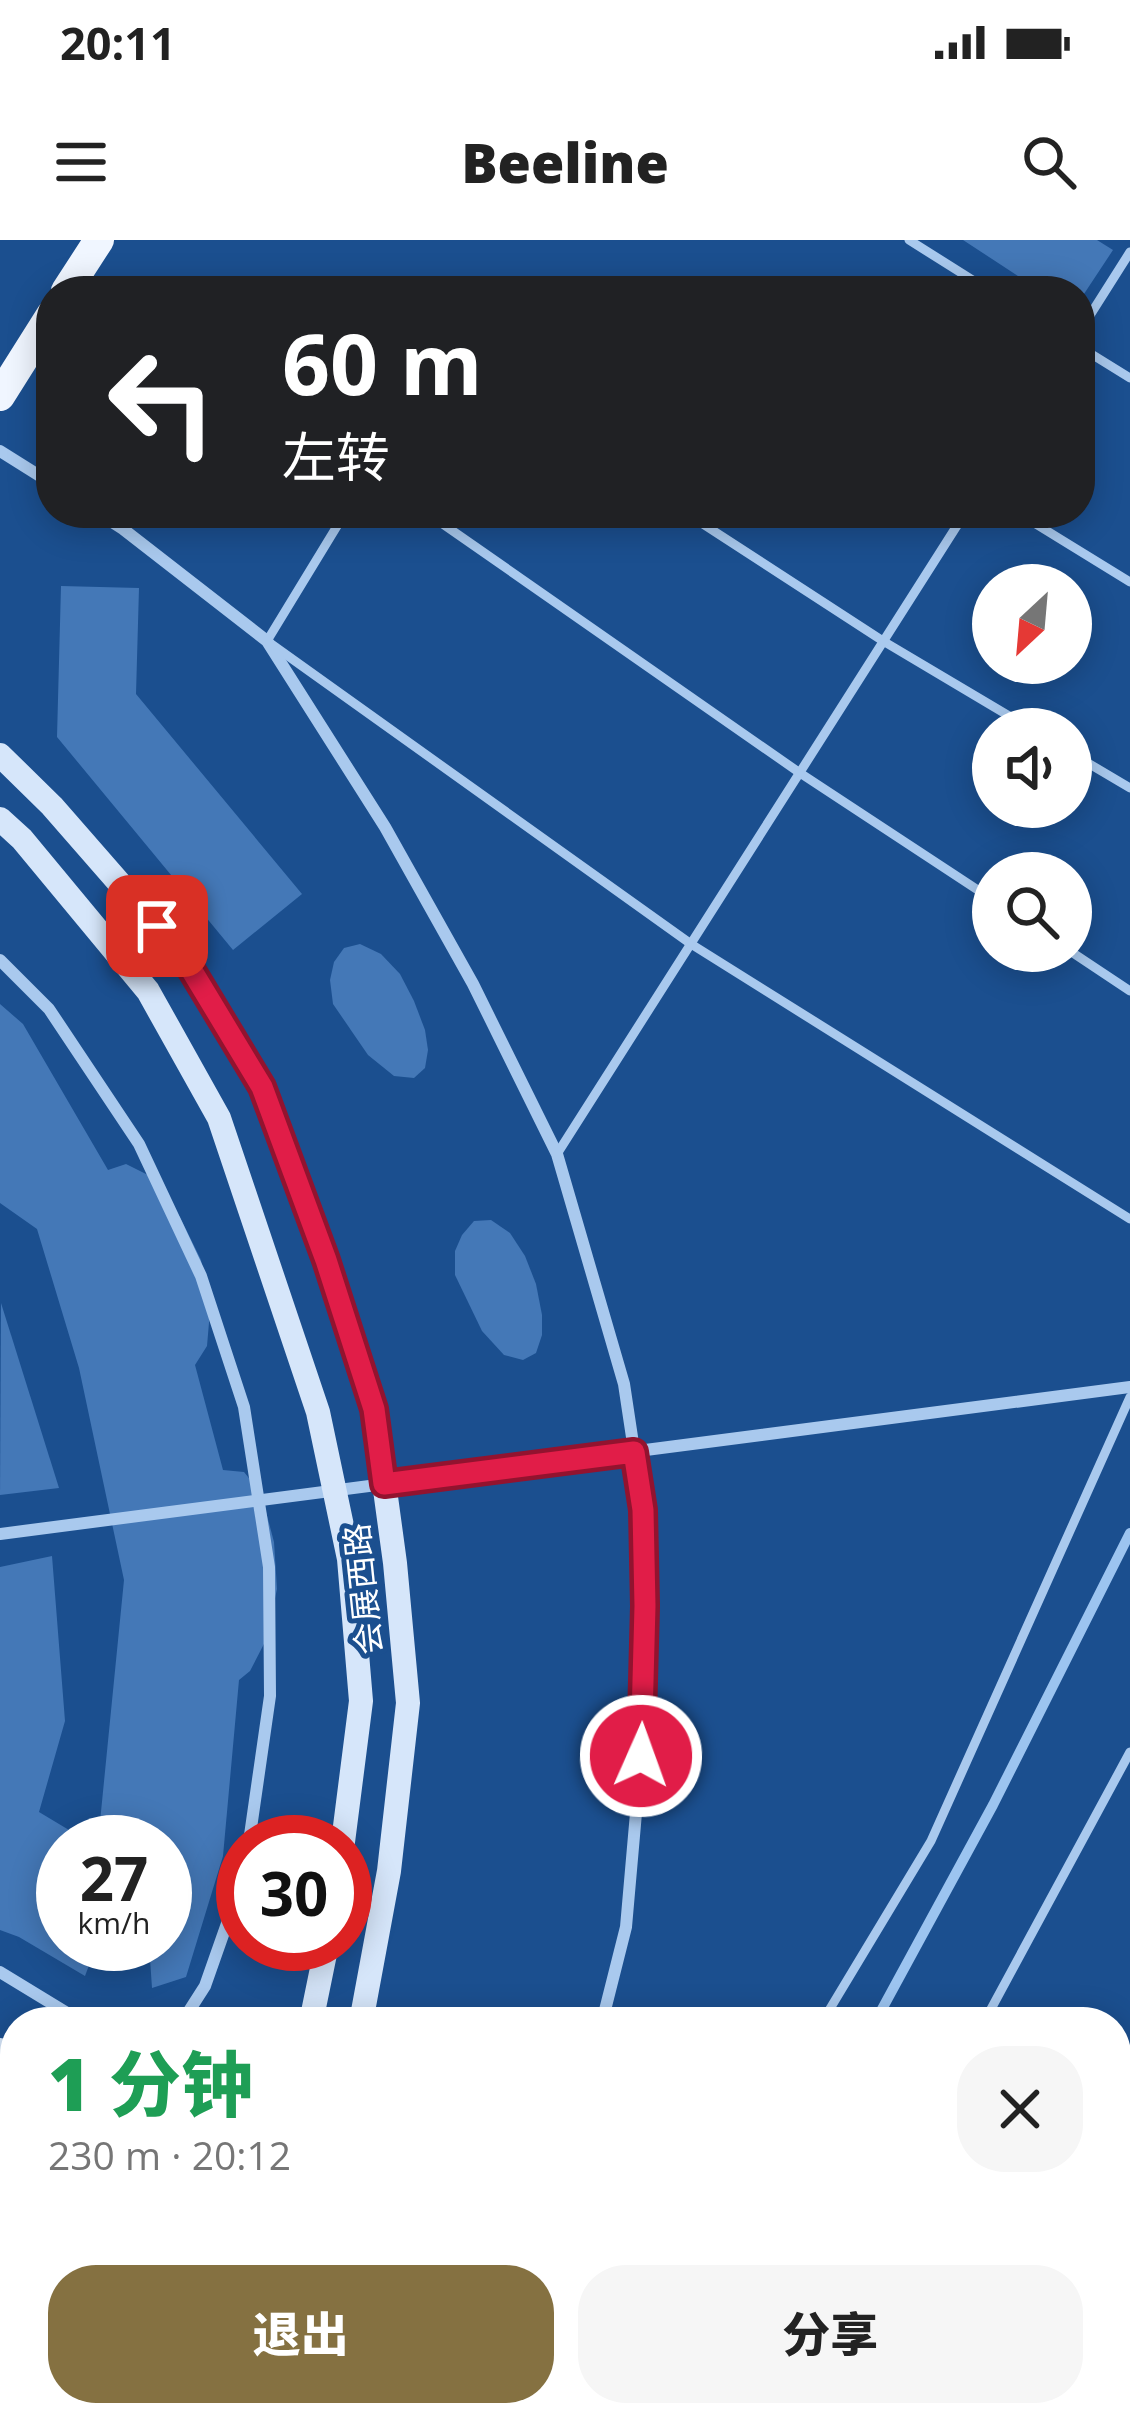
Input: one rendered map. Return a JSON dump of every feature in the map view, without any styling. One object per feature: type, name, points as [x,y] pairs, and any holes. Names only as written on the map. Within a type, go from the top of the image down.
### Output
[{"type":"main road","points":[[76,276],[99,240]]},
{"type":"main road","points":[[0,396],[36,339]]},
{"type":"main road","name":"会展西路","points":[[0,755],[52,806],[183,956],[262,1087],[326,1260],[374,1409],[408,1703],[389,1871],[364,2007]]},
{"type":"main road","name":"会展西路","points":[[0,819],[22,839],[148,991],[218,1118],[318,1412],[349,1558],[361,1701],[346,1815]]},
{"type":"main road","points":[[314,2007],[321,1971]]},
{"type":"street","points":[[0,451],[36,474]]},
{"type":"street","points":[[120,528],[267,641],[385,827],[473,984],[557,1154],[624,1384],[643,1510],[641,1756],[626,1927],[606,2007]]},
{"type":"street","points":[[0,959],[50,1009],[140,1144],[201,1276],[244,1407],[268,1567],[270,1696],[253,1815]]},
{"type":"street","points":[[0,1534],[1130,1387]]},
{"type":"street","points":[[192,2007],[216,1955]]},
{"type":"street","points":[[0,1972],[57,2007]]},
{"type":"lane","points":[[909,240],[966,276]]},
{"type":"lane","points":[[1095,308],[1130,252]]},
{"type":"lane","points":[[1095,356],[1130,378]]},
{"type":"lane","points":[[336,528],[267,641],[691,944],[1130,1219]]},
{"type":"lane","points":[[449,528],[972,887]]},
{"type":"lane","points":[[709,528],[996,708]]},
{"type":"lane","points":[[557,1154],[955,528]]},
{"type":"lane","points":[[1042,528],[1130,582]]},
{"type":"lane","points":[[1092,765],[1130,788]]},
{"type":"lane","points":[[1092,966],[1130,991]]},
{"type":"lane","points":[[831,2007],[931,1841],[1130,1396]]},
{"type":"lane","points":[[992,2007],[1130,1752]]},
{"type":"building","points":[[963,240],[1097,240],[1113,250],[1095,277],[1018,276]]},
{"type":"building","points":[[61,586],[139,588],[136,694],[302,894],[233,950],[57,737]]},
{"type":"building","points":[[360,944],[381,954],[400,974],[414,1001],[428,1050],[425,1068],[414,1078],[394,1076],[368,1055],[333,1004],[334,962],[344,948]]},
{"type":"building","points":[[0,1004],[23,1024],[108,1170],[126,1164],[150,1176],[180,1217],[201,1260],[210,1311],[207,1346],[195,1365],[223,1470],[244,1472],[261,1493],[274,1542],[277,1589],[266,1640],[250,1671],[239,1680],[227,1815],[216,1815],[216,1879],[192,1957],[192,1815],[101,1815],[124,1580],[79,1368],[37,1229],[0,1203]]},
{"type":"building","points":[[491,1220],[510,1233],[536,1284],[542,1335],[536,1353],[523,1360],[504,1355],[482,1331],[455,1275],[455,1251],[462,1235],[474,1221]]},
{"type":"building","points":[[1,1303],[59,1488],[0,1495]]},
{"type":"building","points":[[52,1556],[65,1721],[39,1812],[44,1815],[36,1815],[36,1947],[0,1930],[0,1567]]},
{"type":"building","points":[[151,1971],[188,1971],[186,1977],[152,1988]]},
{"type":"waterway","points":[[883,2007],[993,1805],[1130,1533]]},
{"type":"route","points":[[157,926],[183,956],[262,1087],[326,1260],[374,1409],[384,1484],[634,1452],[643,1510],[641,1756]]}]
